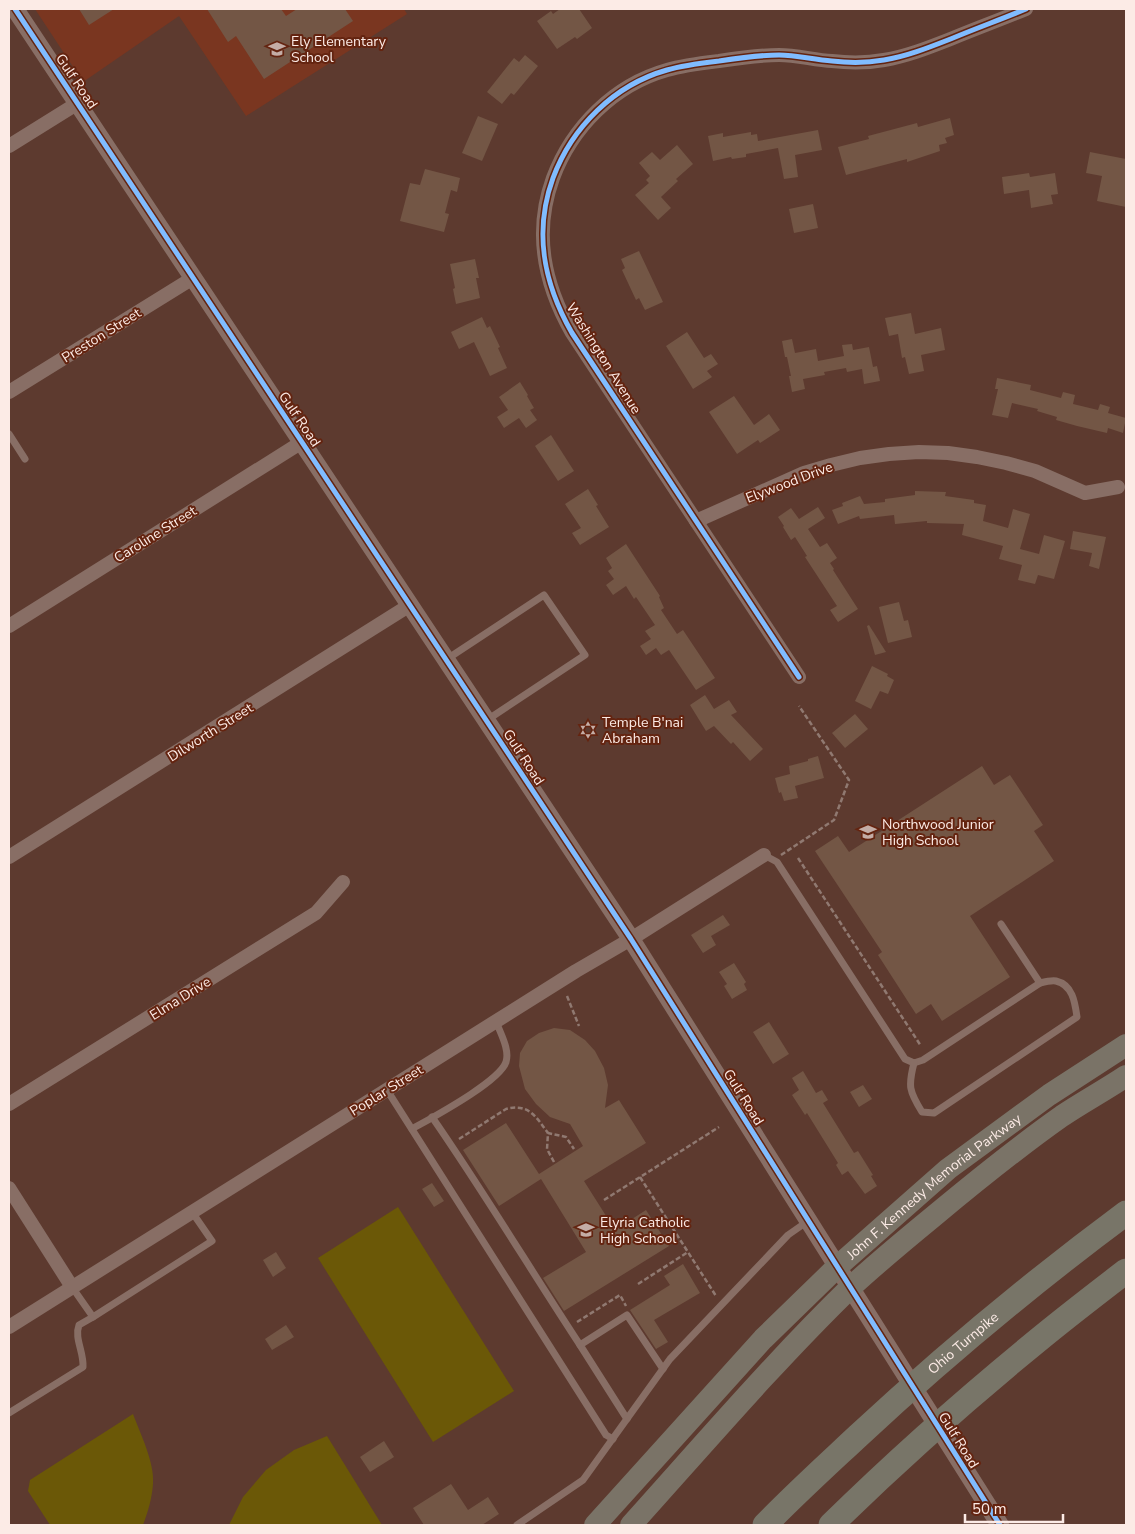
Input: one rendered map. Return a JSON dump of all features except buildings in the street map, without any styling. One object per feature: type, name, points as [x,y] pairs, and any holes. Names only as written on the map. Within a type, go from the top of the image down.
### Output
[{"type":"highway","name":"John F. Kennedy Memorial Parkway","points":[[595,1525],[763,1339],[838,1266],[948,1169],[1049,1094],[1126,1045]]},
{"type":"highway","name":"John F. Kennedy Memorial Parkway","points":[[631,1525],[722,1424],[851,1287],[888,1254],[1024,1144],[1062,1116],[1126,1076]]},
{"type":"highway","name":"Ohio Turnpike","points":[[764,1525],[947,1356],[1126,1213]]},
{"type":"highway","points":[[831,1525],[864,1492],[952,1413],[1037,1341],[1126,1271]]},
{"type":"street","name":"Gulf Road","points":[[15,9],[631,939],[1000,1525]]},
{"type":"street","name":"Washington Avenue","points":[[799,677],[561,315],[550,286],[544,257],[543,226],[550,189],[557,168],[571,141],[590,117],[613,97],[639,81],[667,70],[682,66],[755,56],[779,55],[848,63],[883,61],[917,53],[1026,9]]},
{"type":"street","points":[[9,146],[78,103]]},
{"type":"street","name":"Preston Street","points":[[9,392],[193,278]]},
{"type":"street","name":"Caroline Street","points":[[9,626],[302,442]]},
{"type":"street","name":"Elywood Drive","points":[[696,521],[804,473],[841,462],[889,454],[918,452],[978,457],[1035,471],[1085,493],[1118,487]]},
{"type":"street","name":"Dilworth Street","points":[[9,858],[410,606]]},
{"type":"street","name":"Poplar Street","points":[[9,1327],[576,971],[769,857]]},
{"type":"street","name":"Elma Drive","points":[[9,1104],[316,913],[343,882]]},
{"type":"street","points":[[9,1188],[72,1287]]},
{"type":"lane","points":[[9,434],[25,459]]},
{"type":"lane","points":[[446,660],[544,595],[585,655],[486,720]]},
{"type":"lane","points":[[769,857],[780,867],[906,1059],[914,1063],[923,1060],[1040,983],[1056,981],[1068,988],[1075,1001],[1077,1017],[934,1113],[922,1112],[912,1095],[910,1080],[914,1063]]},
{"type":"lane","points":[[1001,924],[1040,983]]},
{"type":"lane","points":[[412,1130],[478,1089],[498,1074],[506,1062],[507,1050],[496,1021]]},
{"type":"lane","points":[[387,1090],[606,1435],[613,1439]]},
{"type":"lane","points":[[432,1117],[471,1172],[545,1292],[627,1419]]},
{"type":"lane","points":[[9,1413],[83,1367],[84,1357],[77,1331],[79,1325],[212,1241],[192,1212]]},
{"type":"lane","points":[[517,1525],[582,1480],[670,1359],[788,1235],[809,1221]]},
{"type":"lane","points":[[72,1287],[93,1317]]},
{"type":"lane","points":[[580,1345],[627,1315],[663,1369]]},
{"type":"path","points":[[769,857],[834,820],[849,780],[798,706]]},
{"type":"path","points":[[798,858],[921,1046]]},
{"type":"path","points":[[567,996],[579,1026]]},
{"type":"path","points":[[455,1141],[506,1109],[514,1107],[525,1108],[535,1115],[548,1132],[566,1137],[574,1149]]},
{"type":"path","points":[[604,1200],[719,1127]]},
{"type":"path","points":[[548,1132],[547,1150],[554,1162]]},
{"type":"path","points":[[640,1177],[717,1298]]},
{"type":"path","points":[[638,1284],[688,1252]]},
{"type":"path","points":[[572,1326],[620,1295],[628,1309]]},
{"type":"shaded area","name":"Ely Elementary School","points":[[35,9],[404,9],[407,14],[246,116],[179,16],[83,82]]},
{"type":"shaded area","points":[[398,1207],[514,1391],[433,1442],[318,1258]]},
{"type":"shaded area","points":[[133,1414],[146,1448],[153,1476],[151,1500],[143,1525],[50,1525],[28,1491],[30,1480]]},
{"type":"shaded area","points":[[327,1436],[382,1525],[229,1525],[243,1497],[266,1470],[294,1450]]},
{"type":"cycle path","points":[[15,9],[631,939],[1000,1525]]},
{"type":"cycle path","points":[[799,677],[562,315],[554,296],[544,258],[544,219],[547,198],[553,178],[571,142],[597,110],[630,86],[667,70],[686,65],[764,56],[786,55],[845,62],[884,60],[927,48],[1026,9]]},
{"type":"place","name":"Ely Elementary School","points":[[277,49]]},
{"type":"place","name":"Temple B'nai Abraham","points":[[588,730]]},
{"type":"place","name":"Northwood Junior High School","points":[[868,832]]},
{"type":"place","name":"Elyria Catholic High School","points":[[586,1230]]}]
